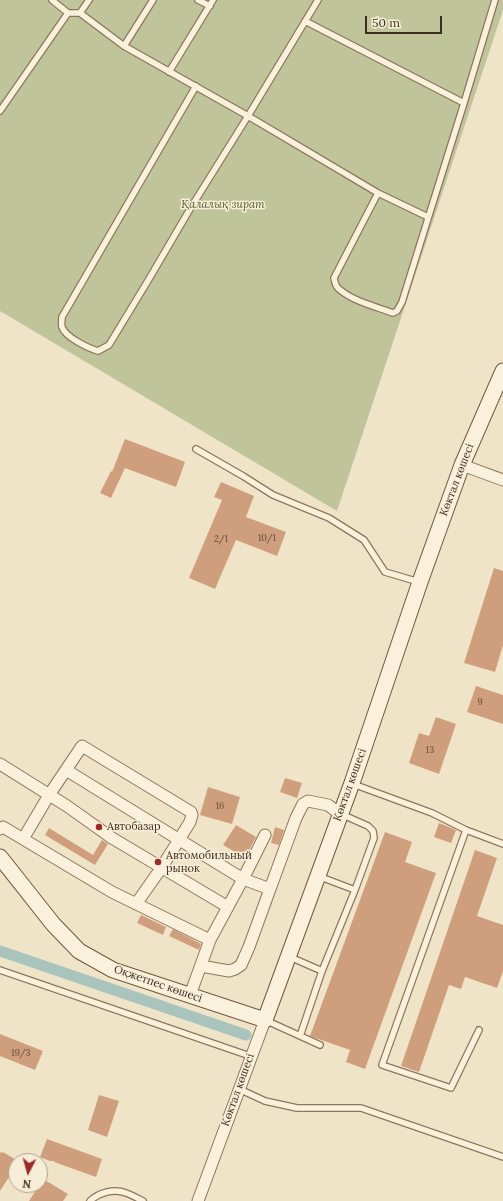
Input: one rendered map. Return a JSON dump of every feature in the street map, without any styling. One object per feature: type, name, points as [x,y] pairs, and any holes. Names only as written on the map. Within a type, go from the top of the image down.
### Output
[{"type":"street","name":"Көктал көшесі","points":[[198,1201],[250,1056],[265,1020],[352,783],[420,582],[462,465],[503,370]]},
{"type":"street","points":[[462,465],[503,480]]},
{"type":"street","points":[[23,839],[49,795],[82,746],[191,812],[192,815],[190,822],[162,867],[136,904]]},
{"type":"street","points":[[0,764],[67,806],[112,838],[228,907]]},
{"type":"street","points":[[66,770],[243,879],[270,889]]},
{"type":"street","points":[[201,966],[229,971],[241,965],[296,818],[303,804],[308,801],[328,805],[340,814]]},
{"type":"street","points":[[1,826],[112,892],[210,940]]},
{"type":"street","points":[[190,995],[210,940],[265,835]]},
{"type":"street","name":"Оқжетпес көшесі","points":[[0,856],[53,924],[79,951],[113,970],[265,1020]]},
{"type":"lane","points":[[52,0],[68,13],[80,13],[124,46],[248,116],[378,193],[428,218]]},
{"type":"lane","points":[[80,13],[89,0]]},
{"type":"lane","points":[[124,46],[153,0]]},
{"type":"lane","points":[[198,0],[210,6]]},
{"type":"lane","points":[[170,72],[213,0]]},
{"type":"lane","points":[[196,86],[62,317],[64,332],[86,347],[98,351],[109,345],[190,208],[318,0]]},
{"type":"lane","points":[[378,193],[334,278],[338,289],[352,298],[393,314],[397,311],[402,302],[464,103],[494,0]]},
{"type":"lane","points":[[0,111],[68,13]]},
{"type":"lane","points":[[305,21],[464,103]]},
{"type":"lane","points":[[196,449],[273,495],[329,518],[364,540],[385,572],[420,582]]},
{"type":"lane","points":[[352,783],[432,813],[466,830],[503,844]]},
{"type":"lane","points":[[300,1036],[322,971],[355,890],[374,838],[373,831],[368,826],[340,814]]},
{"type":"lane","points":[[466,830],[382,1065],[450,1088],[479,1030]]},
{"type":"lane","points":[[317,876],[355,890]]},
{"type":"lane","points":[[288,956],[322,971]]},
{"type":"lane","points":[[0,970],[250,1056]]},
{"type":"lane","points":[[265,1020],[320,1045]]},
{"type":"lane","points":[[239,1089],[264,1101],[297,1108],[361,1108],[503,1158]]},
{"type":"lane","points":[[90,1201],[104,1193],[124,1192],[143,1201]]},
{"type":"green space","name":"Қалалық зират","points":[[0,0],[503,0],[503,10],[337,511],[0,311]]},
{"type":"building","points":[[125,439],[185,462],[176,487],[125,468],[111,498],[100,493],[111,471],[112,472]]},
{"type":"building","points":[[221,482],[254,496],[246,517],[286,532],[277,556],[236,540],[215,589],[189,578],[222,500],[214,497]]},
{"type":"building","points":[[494,568],[503,571],[503,645],[495,672],[464,663]]},
{"type":"building","points":[[476,686],[503,695],[503,724],[467,712]]},
{"type":"building","points":[[436,717],[456,724],[439,774],[409,763],[419,733],[429,736]]},
{"type":"building","points":[[285,778],[302,783],[297,798],[280,792]]},
{"type":"building","points":[[208,787],[240,797],[232,824],[200,815]]},
{"type":"building","points":[[439,823],[456,830],[451,843],[434,837]]},
{"type":"building","points":[[236,825],[256,837],[245,858],[223,845]]},
{"type":"building","points":[[275,827],[284,830],[279,845],[271,843]]},
{"type":"building","points":[[49,828],[93,855],[102,840],[108,844],[95,865],[45,835]]},
{"type":"building","points":[[385,832],[412,842],[405,862],[436,873],[365,1069],[346,1062],[350,1050],[310,1036]]},
{"type":"building","points":[[475,850],[497,858],[477,916],[503,925],[503,971],[497,988],[465,977],[461,989],[449,985],[419,1072],[401,1066]]},
{"type":"building","points":[[141,915],[166,927],[163,935],[137,923]]},
{"type":"building","points":[[173,929],[201,944],[199,950],[169,936]]},
{"type":"building","points":[[0,1034],[43,1051],[35,1070],[0,1056]]},
{"type":"building","points":[[99,1095],[119,1101],[107,1137],[88,1130]]},
{"type":"building","points":[[47,1139],[102,1159],[96,1177],[54,1162],[55,1161],[48,1160],[48,1153],[42,1153]]},
{"type":"building","points":[[0,1152],[3,1152],[8,1155],[8,1178],[0,1191]]},
{"type":"building","points":[[48,1182],[68,1194],[63,1201],[29,1201],[34,1193],[48,1193]]},
{"type":"waterway","points":[[0,951],[246,1035]]},
{"type":"place","name":"Автобазар","points":[[99,827]]},
{"type":"place","name":"Автомобильный рынок","points":[[158,862]]}]
